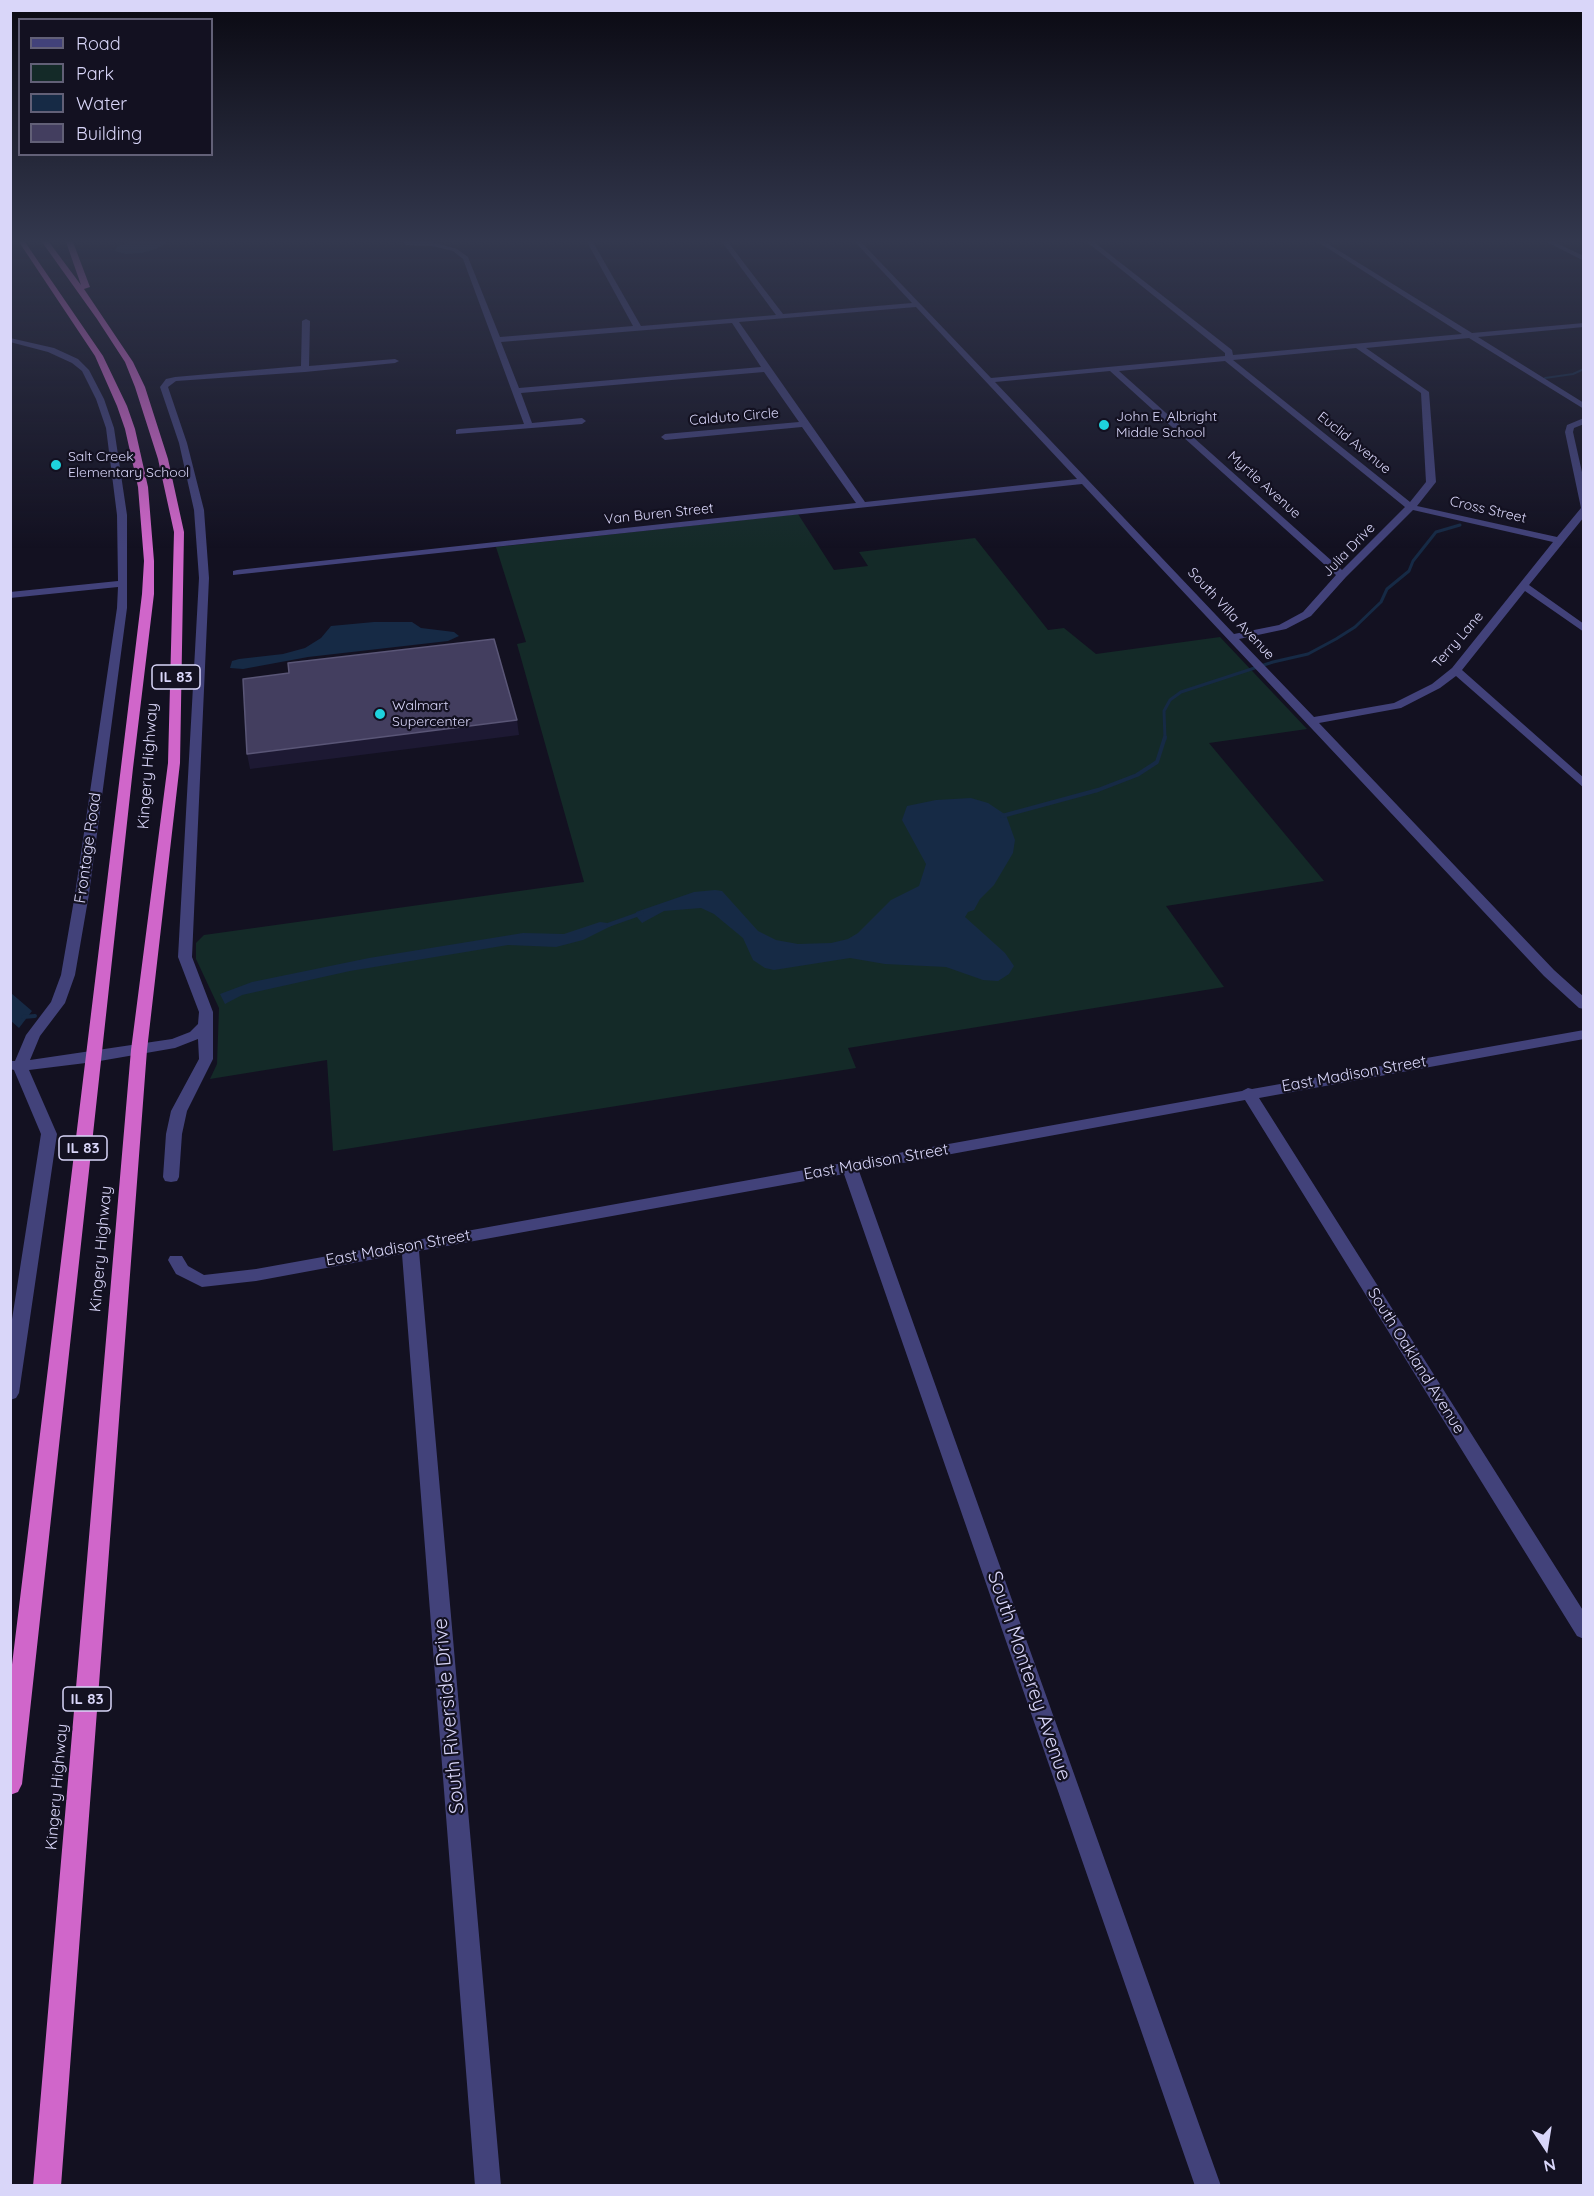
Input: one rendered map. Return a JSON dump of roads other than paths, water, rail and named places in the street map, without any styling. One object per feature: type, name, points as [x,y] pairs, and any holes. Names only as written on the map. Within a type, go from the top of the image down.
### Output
[{"type":"highway","name":"Kingery Highway","points":[[10,1784],[126,768],[148,594],[147,521],[138,460],[122,406],[91,344]]},
{"type":"highway","name":"Kingery Highway","points":[[47,2186],[139,1050],[174,763],[179,532],[164,459],[140,387],[118,344]]},
{"type":"street","name":"Frontage Road","points":[[14,1067],[33,1035],[58,1004],[65,987],[82,894],[122,608],[123,583],[122,515],[110,428],[100,399],[85,370],[75,361],[51,350],[28,344]]},
{"type":"street","points":[[305,370],[306,344]]},
{"type":"street","points":[[498,344],[529,426]]},
{"type":"street","points":[[750,344],[863,506]]},
{"type":"street","name":"South Villa Avenue","points":[[957,344],[1549,974],[1584,1005]]},
{"type":"street","name":"Euclid Avenue","points":[[1219,344],[1229,352],[1231,358],[1229,361],[1411,507]]},
{"type":"street","points":[[991,380],[1375,344]]},
{"type":"street","points":[[1485,344],[1584,407]]},
{"type":"street","name":"Julia Drive","points":[[1234,637],[1275,629],[1307,614],[1342,575],[1411,507],[1431,482],[1425,392],[1358,346]]},
{"type":"street","points":[[171,1177],[174,1134],[179,1111],[206,1059],[206,1012],[185,957],[204,578],[199,510],[183,443],[164,387],[169,381],[175,379],[395,361]]},
{"type":"street","points":[[516,391],[767,369]]},
{"type":"street","name":"Myrtle Avenue","points":[[1112,369],[1342,575]]},
{"type":"street","points":[[1562,394],[1584,392]]},
{"type":"street","name":"Terry Lane","points":[[1312,721],[1397,706],[1436,686],[1456,670],[1584,508],[1569,432],[1570,427],[1584,420]]},
{"type":"street","points":[[459,432],[582,421]]},
{"type":"street","name":"Calduto Circle","points":[[665,437],[806,424]]},
{"type":"street","name":"Van Buren Street","points":[[237,573],[1084,481]]},
{"type":"street","name":"Cross Street","points":[[1411,507],[1558,540]]},
{"type":"street","points":[[10,595],[123,583]]},
{"type":"street","points":[[1523,585],[1584,629]]},
{"type":"street","points":[[1456,670],[1584,785]]},
{"type":"street","points":[[10,1393],[49,1134],[14,1067],[175,1044],[195,1035],[205,1025]]},
{"type":"street","name":"East Madison Street","points":[[176,1260],[190,1276],[201,1281],[256,1275],[1248,1093],[1584,1034]]},
{"type":"street","name":"South Oakland Avenue","points":[[1248,1093],[1584,1630]]},
{"type":"street","name":"South Monterey Avenue","points":[[850,1167],[1208,2186]]},
{"type":"street","name":"South Riverside Drive","points":[[410,1246],[488,2186]]},
{"type":"water","points":[[374,622],[412,622],[421,628],[454,632],[459,636],[448,641],[308,657],[243,669],[230,668],[232,661],[239,659],[283,654],[305,648],[321,638],[331,626]]},
{"type":"water","points":[[971,798],[988,803],[1006,815],[1015,840],[1013,853],[994,885],[980,899],[974,910],[968,912],[965,917],[1005,953],[1014,966],[1009,974],[998,981],[983,980],[946,967],[885,964],[850,958],[774,970],[765,968],[753,960],[743,938],[714,914],[701,908],[664,911],[642,923],[637,917],[636,912],[694,892],[715,890],[722,891],[758,931],[776,940],[798,944],[831,943],[848,939],[858,933],[891,900],[919,886],[926,864],[902,820],[907,806],[936,800]]},
{"type":"water","points":[[600,922],[615,924],[583,940],[556,947],[508,945],[350,971],[242,995],[225,1004],[220,994],[252,982],[369,958],[523,933],[564,934]]},
{"type":"water","points":[[11,993],[32,1011],[19,1028],[11,1021]]},
{"type":"waterway","points":[[1545,378],[1573,374],[1584,369]]},
{"type":"waterway","points":[[1165,737],[1164,711],[1170,700],[1181,692],[1273,662],[1308,654],[1336,639],[1355,627],[1381,602],[1387,589],[1409,571],[1413,561],[1436,532],[1460,525]]},
{"type":"waterway","points":[[1002,816],[1098,790],[1137,775],[1157,762],[1165,737]]},
{"type":"waterway","points":[[608,925],[642,913]]},
{"type":"waterway","points":[[23,1017],[35,1016]]},
{"type":"place","name":"John E. Albright Middle School","points":[[1104,425]]},
{"type":"place","name":"Salt Creek Elementary School","points":[[56,465]]},
{"type":"place","name":"Walmart Supercenter","points":[[380,714]]}]
